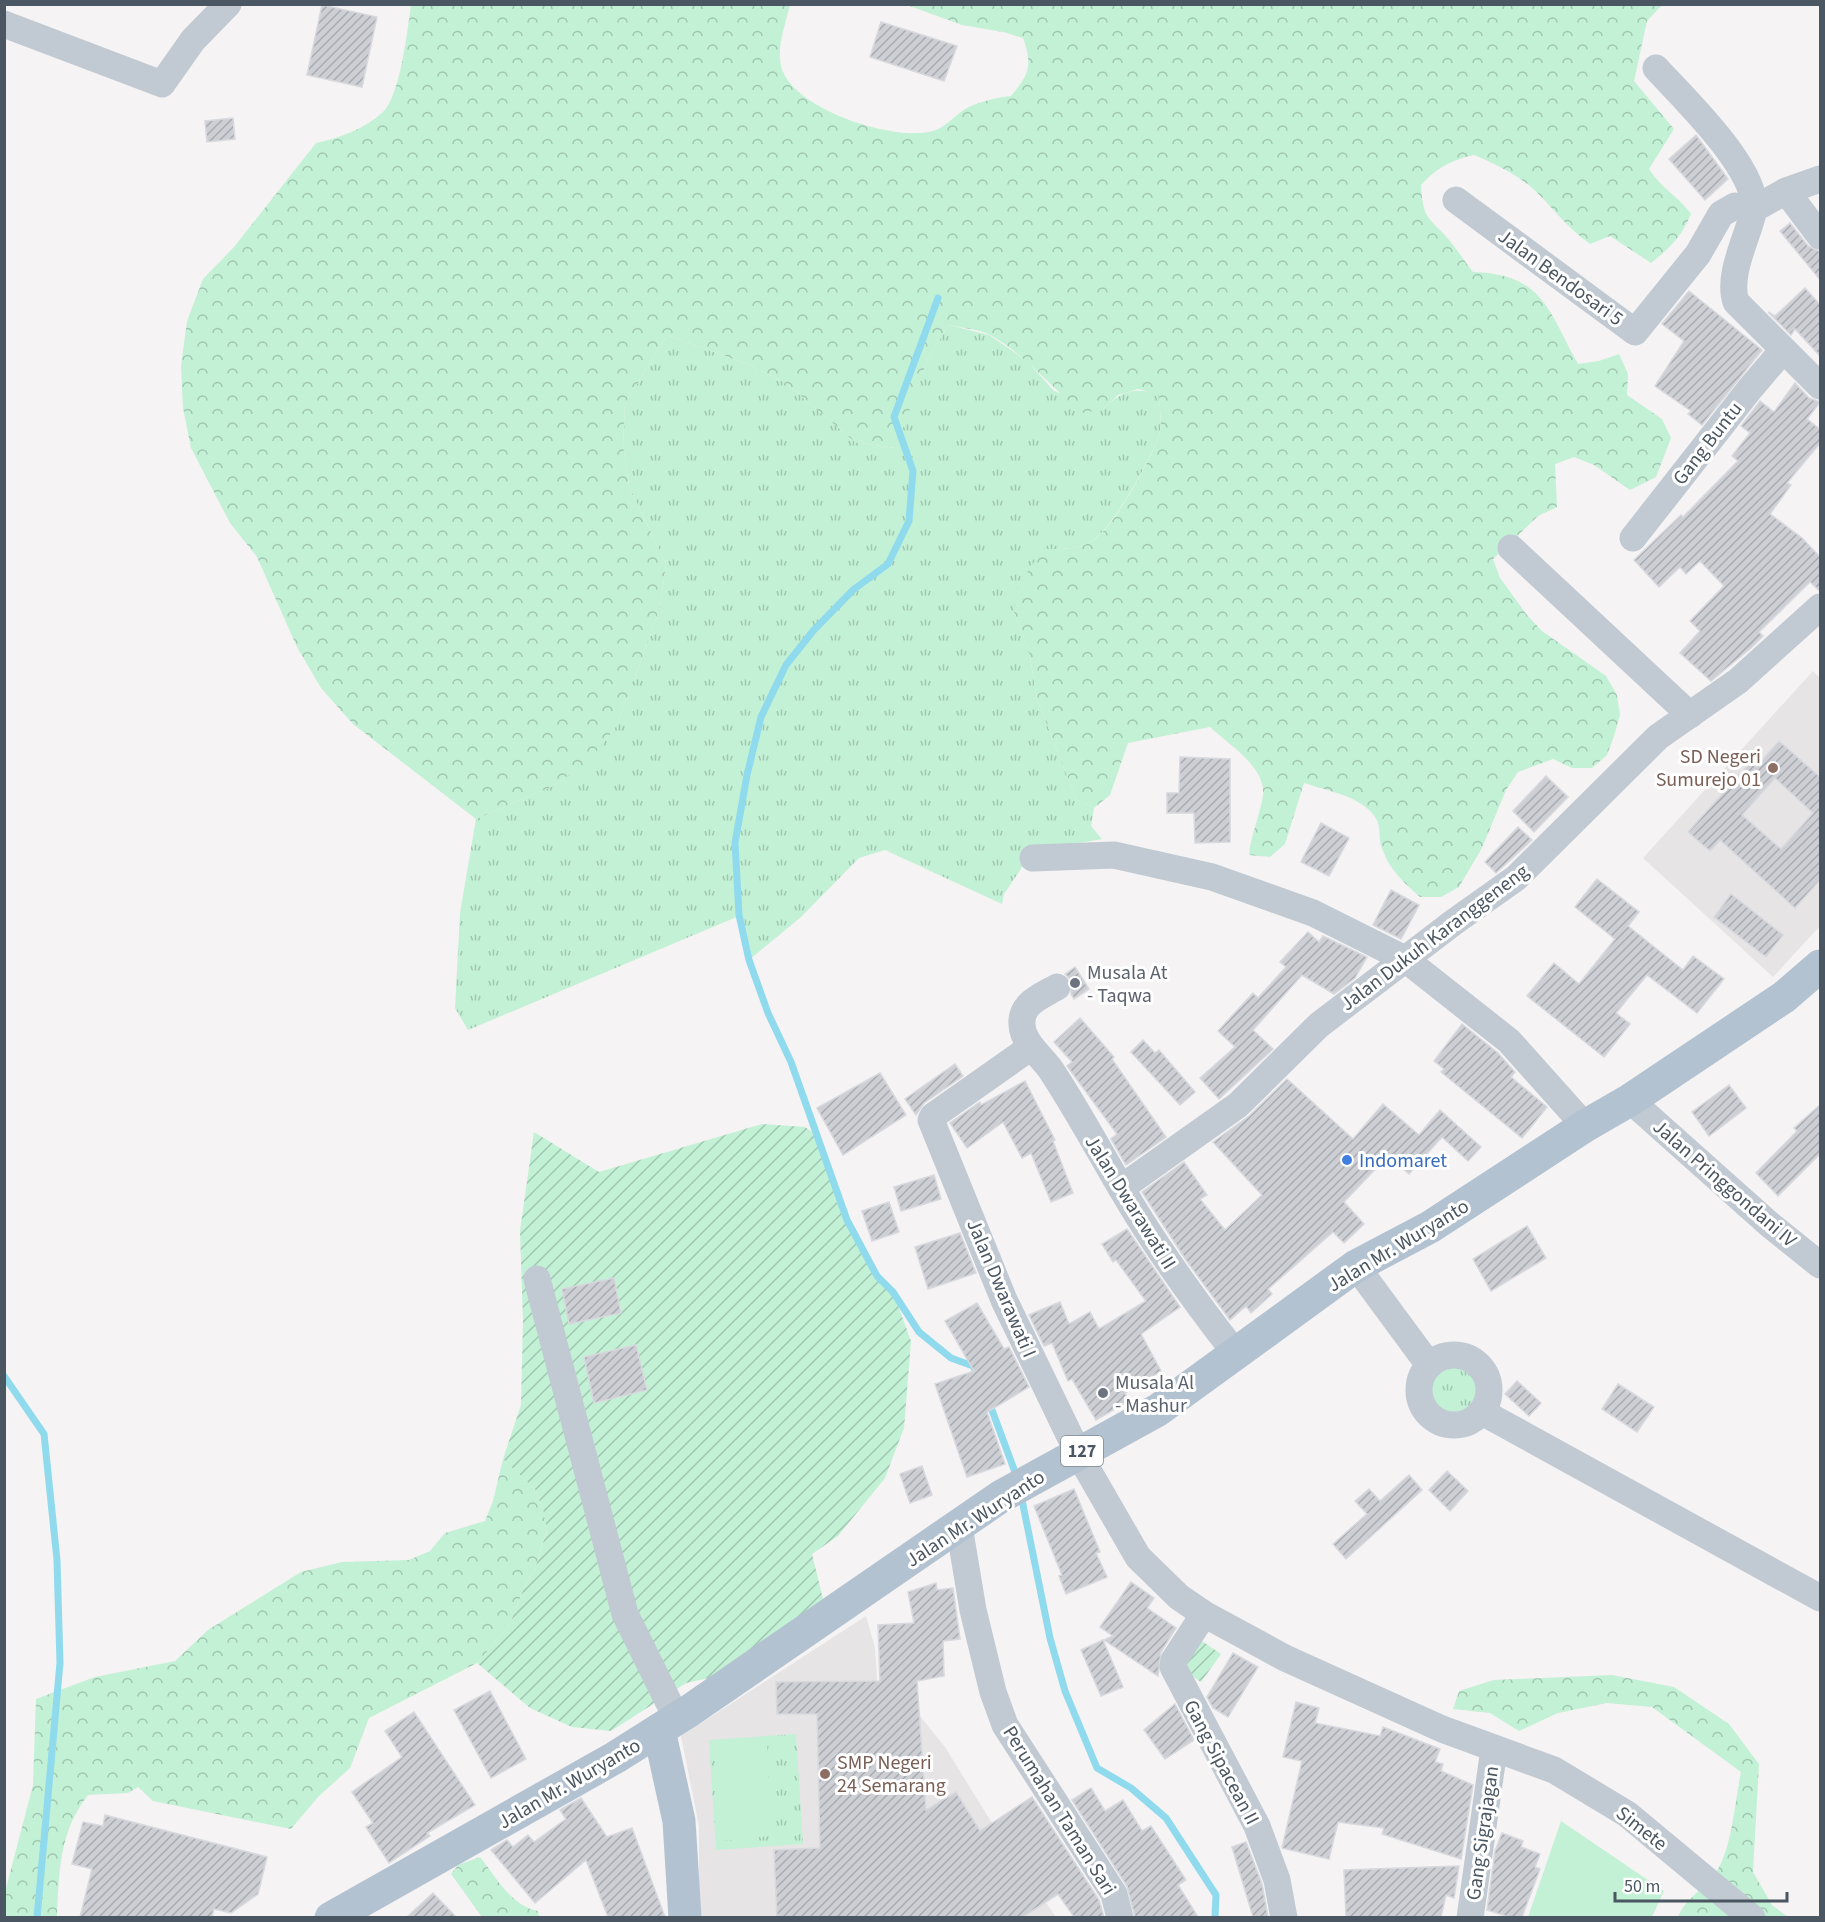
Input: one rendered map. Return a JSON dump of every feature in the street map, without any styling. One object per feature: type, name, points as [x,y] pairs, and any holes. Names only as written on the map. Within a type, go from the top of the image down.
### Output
[{"type":"main road","name":"Jalan Mr. Wuryanto","points":[[331,1917],[668,1725],[1000,1497],[1158,1410],[1356,1266],[1430,1227],[1585,1126],[1630,1100],[1784,998],[1821,966]]},
{"type":"main road","points":[[668,1725],[679,1821],[685,1917]]},
{"type":"street","points":[[4,24],[162,84],[193,40],[228,4]]},
{"type":"street","points":[[1656,68],[1744,170],[1754,209],[1734,283],[1734,297],[1783,350],[1821,386]]},
{"type":"street","points":[[1754,209],[1786,191],[1821,179]]},
{"type":"street","points":[[1786,191],[1821,236]]},
{"type":"street","name":"Jalan Bendosari 5","points":[[1456,200],[1635,332],[1698,254],[1722,214],[1735,206],[1754,209]]},
{"type":"street","name":"Gang Buntu","points":[[1633,538],[1783,350]]},
{"type":"street","points":[[1510,548],[1690,715]]},
{"type":"street","name":"Jalan Dukuh Karanggeneng","points":[[1121,1188],[1238,1105],[1319,1025],[1516,878],[1658,737],[1738,681],[1821,607]]},
{"type":"street","points":[[1033,858],[1114,855],[1212,877],[1313,913],[1405,959],[1509,1041],[1585,1126]]},
{"type":"street","points":[[1031,1047],[1022,1026],[1023,1014],[1031,1002],[1057,987]]},
{"type":"street","name":"Jalan Dwarawati II","points":[[1031,1047],[1050,1069],[1121,1188],[1189,1293],[1236,1354]]},
{"type":"street","name":"Jalan Dwarawati I","points":[[1031,1047],[933,1116],[931,1120],[1004,1300],[1078,1454],[1138,1557],[1179,1597],[1204,1614]]},
{"type":"street","name":"Jalan Pringgondani IV","points":[[1630,1100],[1769,1224],[1821,1265]]},
{"type":"street","points":[[1356,1266],[1429,1365]]},
{"type":"street","points":[[537,1279],[625,1614],[668,1725]]},
{"type":"street","points":[[1457,1355],[1476,1363],[1483,1369],[1489,1383],[1489,1398],[1482,1412],[1463,1425],[1451,1426],[1430,1417],[1423,1408],[1419,1385],[1429,1365],[1442,1357],[1457,1355]]},
{"type":"street","points":[[1482,1412],[1821,1598]]},
{"type":"street","name":"Perumahan Taman Sari","points":[[959,1526],[974,1610],[993,1692],[1005,1725],[1114,1894],[1120,1917]]},
{"type":"street","name":"Simete","points":[[1204,1614],[1285,1658],[1442,1730],[1554,1770],[1627,1814],[1752,1917]]},
{"type":"street","name":"Gang Sipacean II","points":[[1204,1614],[1174,1660],[1173,1667],[1257,1826],[1276,1880],[1284,1917]]},
{"type":"street","name":"Gang Sigrajagan","points":[[1470,1917],[1494,1749]]},
{"type":"shaded area","name":"SD Negeri Sumurejo 01","points":[[1813,671],[1820,678],[1820,926],[1773,977],[1643,858]]},
{"type":"shaded area","name":"SMP Negeri 24 Semarang","points":[[866,1616],[875,1648],[879,1711],[920,1716],[945,1747],[1008,1849],[1056,1917],[699,1917],[699,1826],[681,1736]]},
{"type":"green space","points":[[411,4],[790,5],[781,41],[780,59],[785,76],[795,89],[830,112],[852,121],[874,128],[916,133],[933,131],[978,103],[1011,96],[1022,82],[1028,69],[1028,56],[1023,38],[962,25],[907,5],[1662,5],[1647,21],[1634,81],[1674,129],[1649,169],[1691,214],[1675,241],[1651,263],[1610,236],[1590,244],[1530,186],[1474,155],[1458,159],[1445,166],[1421,185],[1423,206],[1428,218],[1450,241],[1473,272],[1496,274],[1515,280],[1529,288],[1550,312],[1578,364],[1599,361],[1619,354],[1628,374],[1627,395],[1662,419],[1671,438],[1656,477],[1630,490],[1594,465],[1574,457],[1555,464],[1557,507],[1538,516],[1493,559],[1500,578],[1527,615],[1542,631],[1606,676],[1617,695],[1620,715],[1607,755],[1592,768],[1572,768],[1553,759],[1518,772],[1506,790],[1482,848],[1459,887],[1441,897],[1420,897],[1398,876],[1386,858],[1381,845],[1377,820],[1368,809],[1346,796],[1304,783],[1285,844],[1270,857],[1249,855],[1263,795],[1259,775],[1244,757],[1210,727],[1128,743],[1110,795],[1094,808],[1076,799],[1037,699],[1029,651],[1014,612],[1018,586],[1043,549],[1072,548],[1084,545],[1109,525],[1130,494],[1155,446],[1161,420],[1159,394],[1138,389],[1118,395],[1103,409],[1083,413],[1015,351],[981,331],[949,325],[928,358],[896,448],[855,442],[786,383],[747,364],[667,335],[625,404],[623,445],[629,486],[666,564],[660,608],[631,688],[615,728],[588,762],[553,786],[476,819],[353,724],[321,688],[297,647],[257,557],[230,523],[191,448],[183,408],[181,366],[187,321],[203,279],[234,247],[316,143],[351,132],[383,112],[389,104],[399,77]]},
{"type":"green space","points":[[949,325],[989,335],[1027,361],[1054,391],[1103,409],[1128,392],[1159,393],[1161,420],[1159,435],[1139,477],[1119,510],[1098,536],[1089,543],[1072,548],[1043,549],[1014,612],[1029,651],[1037,699],[1076,799],[1094,808],[1091,826],[1102,839],[1033,851],[1004,894],[1002,904],[885,850],[859,858],[801,917],[749,960],[739,916],[468,1030],[455,1008],[460,913],[476,819],[553,786],[588,761],[615,728],[660,608],[666,564],[629,486],[623,445],[625,404],[667,335],[747,364],[786,383],[855,442],[895,448],[928,358]]},
{"type":"green space","points":[[762,1124],[805,1127],[815,1134],[847,1220],[877,1276],[893,1292],[911,1341],[904,1428],[885,1478],[838,1536],[812,1554],[823,1599],[722,1675],[686,1683],[611,1731],[572,1727],[530,1708],[477,1663],[509,1626],[524,1588],[535,1569],[547,1530],[543,1509],[535,1489],[503,1459],[521,1405],[523,1321],[520,1231],[534,1132],[599,1172]]},
{"type":"green space","points":[[1454,1363],[1474,1371],[1482,1391],[1474,1411],[1454,1419],[1434,1411],[1426,1391],[1434,1371]]},
{"type":"green space","points":[[503,1459],[535,1489],[543,1509],[547,1529],[535,1569],[524,1588],[509,1626],[477,1663],[369,1718],[350,1768],[318,1797],[291,1829],[153,1801],[138,1787],[128,1793],[88,1795],[71,1823],[62,1853],[57,1917],[5,1918],[5,1892],[33,1785],[36,1699],[95,1677],[175,1661],[208,1630],[301,1572],[342,1562],[409,1560],[430,1551],[445,1533],[485,1521],[493,1501]]},
{"type":"green space","points":[[1202,1641],[1221,1654],[1201,1682],[1182,1669]]},
{"type":"green space","points":[[1612,1675],[1674,1687],[1729,1724],[1759,1764],[1753,1872],[1772,1905],[1788,1917],[1678,1917],[1686,1904],[1717,1871],[1722,1861],[1730,1837],[1741,1772],[1652,1707],[1607,1703],[1558,1713],[1519,1731],[1490,1713],[1453,1709],[1459,1691],[1494,1680]]},
{"type":"green space","points":[[796,1734],[803,1844],[716,1850],[709,1740]]},
{"type":"green space","points":[[767,1742],[771,1836],[722,1841],[716,1744]]},
{"type":"green space","points":[[1561,1821],[1664,1891],[1652,1917],[1528,1917]]},
{"type":"green space","points":[[480,1857],[512,1897],[528,1908],[538,1911],[539,1917],[482,1917],[451,1874],[458,1865]]},
{"type":"building","points":[[322,5],[377,17],[362,87],[307,75]]},
{"type":"building","points":[[881,22],[957,46],[944,81],[870,57]]},
{"type":"building","points":[[233,118],[235,139],[207,142],[205,121]]},
{"type":"building","points":[[1696,135],[1728,179],[1705,200],[1669,159]]},
{"type":"building","points":[[1790,223],[1808,246],[1821,252],[1821,281],[1780,231]]},
{"type":"building","points":[[1805,288],[1821,306],[1821,357],[1795,329],[1791,335],[1768,312],[1775,316]]},
{"type":"building","points":[[1689,291],[1762,350],[1702,425],[1688,414],[1691,411],[1655,386],[1684,341],[1662,324]]},
{"type":"building","points":[[1795,383],[1809,398],[1820,402],[1807,419],[1821,430],[1821,442],[1787,483],[1791,485],[1770,514],[1802,538],[1821,558],[1821,592],[1810,582],[1759,632],[1763,636],[1751,648],[1711,681],[1680,653],[1700,631],[1690,621],[1724,586],[1700,561],[1686,574],[1680,567],[1659,587],[1634,560],[1681,515],[1683,517],[1738,461],[1732,456],[1750,433],[1741,426],[1760,401],[1774,412]]},
{"type":"building","points":[[1779,741],[1821,778],[1821,879],[1795,908],[1720,840],[1710,851],[1688,832],[1751,762],[1756,767]],"holes":[[[1775,778],[1813,813],[1781,849],[1742,815]]]},
{"type":"building","points":[[1180,757],[1230,759],[1230,842],[1195,843],[1194,813],[1167,813],[1167,793],[1179,793]]},
{"type":"building","points":[[1546,776],[1568,797],[1534,832],[1513,811]]},
{"type":"building","points":[[1321,823],[1349,838],[1329,876],[1301,862]]},
{"type":"building","points":[[1518,827],[1532,840],[1496,873],[1485,862]]},
{"type":"building","points":[[1597,879],[1639,912],[1628,926],[1683,970],[1693,956],[1724,979],[1697,1013],[1647,975],[1616,1013],[1630,1024],[1604,1057],[1527,996],[1554,963],[1579,984],[1615,939],[1575,907]]},
{"type":"building","points":[[1391,890],[1419,905],[1401,939],[1373,925]]},
{"type":"building","points":[[1731,894],[1783,935],[1766,957],[1714,917]]},
{"type":"building","points":[[1308,932],[1319,942],[1323,936],[1367,957],[1355,978],[1334,994],[1302,975],[1253,1030],[1273,1049],[1219,1099],[1200,1078],[1235,1047],[1218,1031],[1253,993],[1258,998],[1286,967],[1280,962]]},
{"type":"building","name":"Musala At - Taqwa","points":[[1075,967],[1089,989],[1074,999],[1071,994],[1071,980],[1065,974]]},
{"type":"building","points":[[1080,1018],[1114,1057],[1112,1059],[1166,1137],[1126,1165],[1111,1139],[1117,1134],[1067,1066],[1072,1062],[1054,1042]]},
{"type":"building","points":[[1462,1024],[1498,1053],[1515,1072],[1511,1077],[1547,1107],[1522,1138],[1441,1072],[1444,1069],[1434,1061]]},
{"type":"building","points":[[1143,1040],[1155,1053],[1159,1050],[1195,1092],[1180,1105],[1131,1052]]},
{"type":"building","points":[[955,1064],[963,1076],[924,1103],[916,1115],[905,1099]]},
{"type":"building","points":[[880,1073],[906,1115],[843,1155],[817,1108]]},
{"type":"building","points":[[1287,1079],[1353,1139],[1383,1104],[1419,1135],[1440,1110],[1481,1147],[1468,1161],[1442,1137],[1409,1174],[1388,1156],[1344,1202],[1364,1224],[1344,1243],[1333,1232],[1268,1289],[1272,1294],[1251,1313],[1246,1306],[1230,1320],[1186,1260],[1142,1192],[1184,1162],[1207,1195],[1200,1199],[1225,1230],[1262,1195],[1213,1142],[1249,1116]]},
{"type":"building","points":[[1025,1081],[1055,1140],[1053,1141],[1073,1193],[1051,1202],[1031,1153],[1022,1158],[1003,1122],[967,1148],[950,1123],[980,1102],[981,1105]]},
{"type":"building","points":[[1729,1085],[1746,1108],[1709,1136],[1692,1112]]},
{"type":"building","points":[[1821,1104],[1821,1153],[1778,1196],[1756,1173],[1797,1131],[1794,1128]]},
{"type":"building","points":[[934,1175],[941,1199],[901,1211],[894,1187]]},
{"type":"building","points":[[889,1202],[899,1232],[872,1241],[862,1211]]},
{"type":"building","points":[[1527,1226],[1546,1258],[1491,1291],[1473,1259]]},
{"type":"building","points":[[1127,1229],[1180,1307],[1141,1334],[1161,1371],[1125,1393],[1129,1401],[1096,1420],[1072,1379],[1068,1381],[1052,1343],[1044,1346],[1029,1315],[1060,1302],[1069,1324],[1090,1312],[1099,1329],[1146,1301],[1116,1260],[1113,1262],[1102,1244]]},
{"type":"building","points":[[960,1233],[976,1273],[928,1289],[915,1247]]},
{"type":"building","points":[[614,1278],[621,1313],[569,1324],[562,1289]]},
{"type":"building","points":[[977,1303],[1004,1349],[1009,1347],[1029,1387],[987,1412],[1005,1464],[967,1477],[935,1384],[974,1371],[945,1321]]},
{"type":"building","points":[[636,1345],[647,1390],[594,1403],[584,1357]]},
{"type":"building","points":[[1517,1381],[1541,1403],[1529,1416],[1505,1394]]},
{"type":"building","points":[[1618,1384],[1654,1407],[1637,1432],[1602,1409]]},
{"type":"building","points":[[922,1466],[932,1495],[910,1503],[900,1474]]},
{"type":"building","points":[[1447,1471],[1468,1491],[1450,1511],[1429,1490]]},
{"type":"building","points":[[1409,1475],[1422,1490],[1346,1559],[1333,1544],[1367,1514],[1355,1501],[1369,1489],[1380,1501]]},
{"type":"building","points":[[1074,1489],[1100,1552],[1096,1553],[1107,1577],[1066,1594],[1059,1576],[1062,1575],[1034,1506]]},
{"type":"building","points":[[1131,1582],[1154,1598],[1147,1608],[1176,1628],[1161,1652],[1158,1676],[1104,1640],[1113,1636],[1100,1627]]},
{"type":"building","points":[[936,1583],[937,1590],[953,1588],[960,1639],[943,1641],[944,1676],[917,1681],[926,1810],[956,1792],[980,1831],[1032,1797],[1099,1900],[1104,1917],[1074,1917],[1058,1894],[1023,1917],[777,1917],[774,1850],[820,1848],[817,1714],[777,1714],[776,1682],[880,1681],[878,1625],[914,1623],[908,1592]]},
{"type":"building","points":[[1103,1640],[1123,1687],[1101,1696],[1081,1650]]},
{"type":"building","points":[[1233,1653],[1258,1667],[1228,1717],[1213,1708],[1207,1697]]},
{"type":"building","points":[[490,1691],[526,1759],[491,1778],[454,1710]]},
{"type":"building","points":[[1296,1702],[1319,1708],[1315,1723],[1380,1736],[1383,1727],[1440,1749],[1435,1762],[1443,1764],[1441,1771],[1473,1785],[1461,1859],[1382,1834],[1384,1828],[1338,1822],[1329,1859],[1282,1848],[1302,1761],[1283,1757]]},
{"type":"building","points":[[1175,1704],[1194,1740],[1165,1759],[1144,1730]]},
{"type":"building","points":[[414,1712],[475,1805],[427,1833],[430,1836],[389,1863],[366,1827],[373,1823],[352,1792],[402,1757],[385,1731]]},
{"type":"building","points":[[1091,1788],[1105,1811],[1123,1800],[1142,1831],[1151,1826],[1186,1880],[1178,1885],[1198,1917],[1135,1917],[1127,1886],[1072,1800]]},
{"type":"building","points":[[581,1798],[607,1837],[632,1828],[665,1917],[608,1917],[586,1860],[535,1903],[491,1850],[507,1840],[513,1847],[528,1835],[534,1842],[566,1819],[560,1810]]},
{"type":"building","points":[[105,1815],[267,1857],[258,1894],[231,1913],[214,1909],[212,1917],[80,1917],[92,1869],[72,1864],[83,1822],[103,1826]]},
{"type":"building","points":[[1502,1833],[1523,1841],[1521,1847],[1540,1854],[1535,1867],[1540,1869],[1522,1917],[1509,1917],[1487,1910],[1495,1851]]},
{"type":"building","points":[[1246,1842],[1262,1884],[1268,1917],[1253,1917],[1232,1847]]},
{"type":"building","points":[[1459,1866],[1454,1898],[1446,1895],[1441,1917],[1346,1917],[1344,1870]]},
{"type":"building","points":[[433,1893],[456,1917],[407,1917]]},
{"type":"waterway","points":[[938,298],[894,417],[913,471],[909,521],[888,564],[853,590],[813,631],[786,665],[761,717],[747,775],[735,843],[739,915],[749,960],[768,1013],[791,1062],[847,1220],[877,1276],[893,1292],[919,1332],[951,1358],[973,1366],[975,1370]]},
{"type":"waterway","points":[[4,1376],[44,1434],[57,1560],[60,1663],[37,1918]]},
{"type":"waterway","points":[[989,1402],[1015,1472]]},
{"type":"waterway","points":[[1022,1500],[1050,1638],[1065,1691],[1097,1768],[1131,1788],[1166,1818],[1216,1895],[1215,1918]]},
{"type":"place","name":"SD Negeri Sumurejo 01","points":[[1773,768]]},
{"type":"place","name":"Musala At - Taqwa","points":[[1075,983]]},
{"type":"place","name":"Indomaret","points":[[1347,1160]]},
{"type":"place","name":"Musala Al - Mashur","points":[[1103,1393]]},
{"type":"place","name":"SMP Negeri 24 Semarang","points":[[825,1774]]}]
